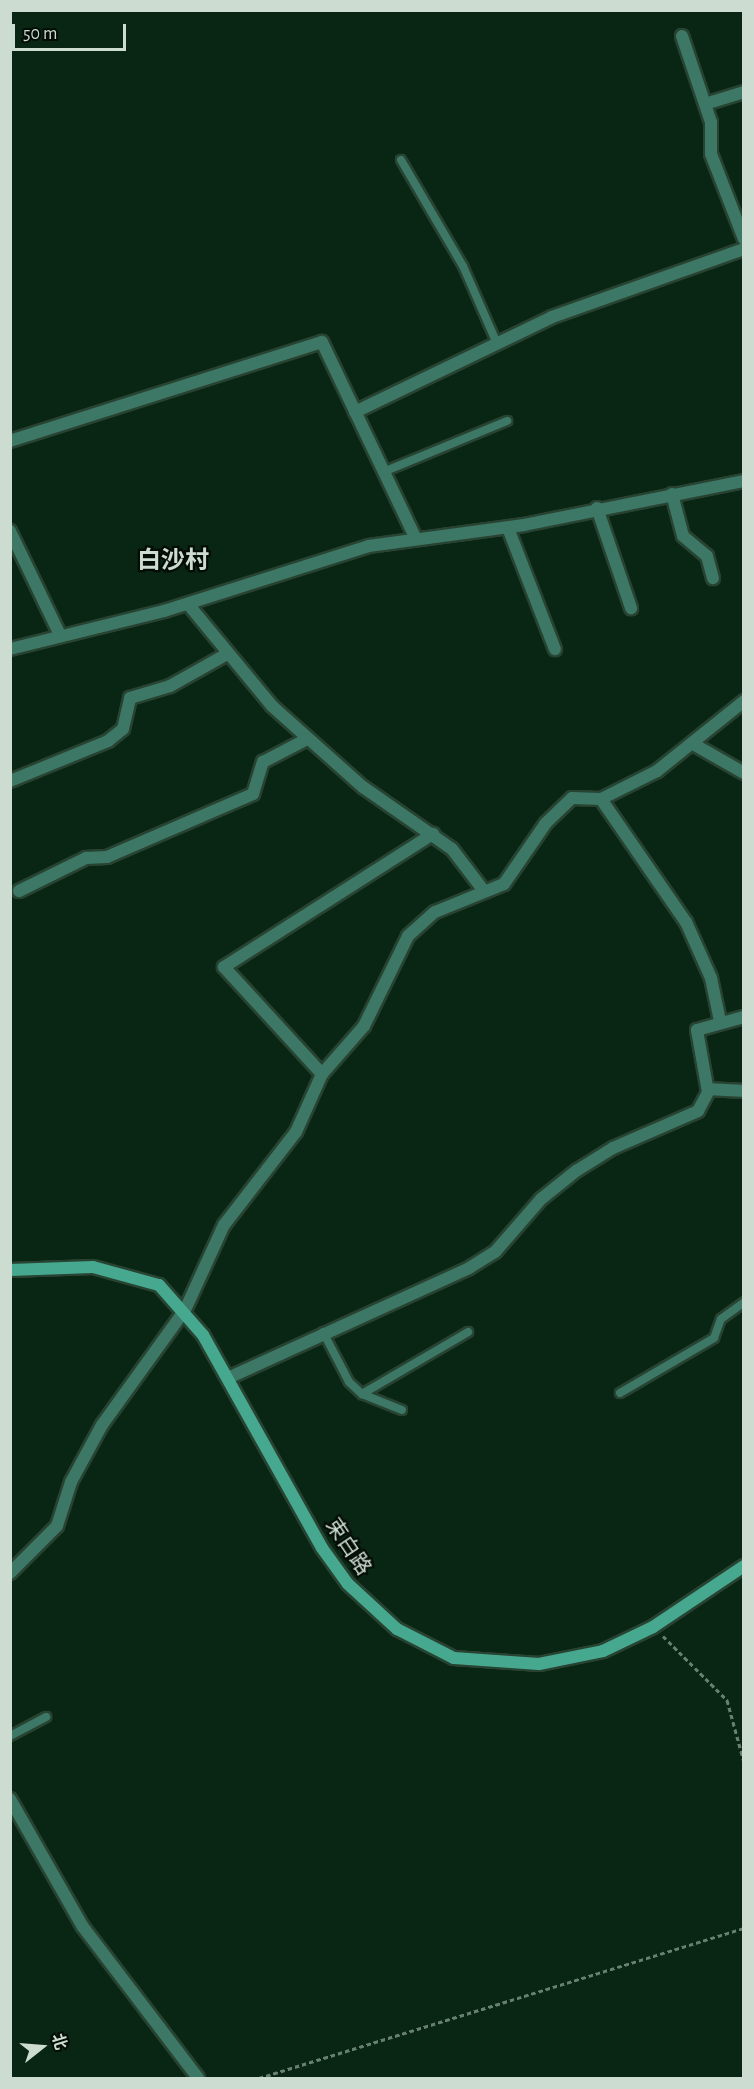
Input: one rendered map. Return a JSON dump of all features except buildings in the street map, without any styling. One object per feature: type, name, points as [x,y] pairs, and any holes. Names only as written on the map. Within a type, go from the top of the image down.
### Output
[{"type":"main road","name":"束白路","points":[[10,1270],[112,1269],[159,1286],[185,1310],[228,1378],[334,1566],[363,1601],[416,1640],[454,1658],[539,1664],[603,1651],[653,1627],[744,1566]]},
{"type":"street","points":[[682,36],[705,105],[711,154],[744,239]]},
{"type":"street","points":[[705,105],[744,92]]},
{"type":"street","points":[[355,412],[496,341],[744,249]]},
{"type":"street","points":[[10,441],[322,342],[355,412],[388,470],[417,539]]},
{"type":"street","points":[[10,649],[59,633],[188,604],[287,568],[417,539],[508,528],[597,508],[744,481]]},
{"type":"street","points":[[672,494],[683,536],[706,556],[713,578]]},
{"type":"street","points":[[597,508],[631,608]]},
{"type":"street","points":[[508,528],[555,649]]},
{"type":"street","points":[[10,531],[59,633]]},
{"type":"street","points":[[188,604],[227,654],[307,739],[380,800],[433,834],[484,891]]},
{"type":"street","points":[[10,781],[108,741],[123,729],[130,698],[170,686],[227,654]]},
{"type":"street","points":[[601,799],[695,745],[744,701]]},
{"type":"street","points":[[19,891],[86,858],[107,857],[254,794],[263,762],[307,739]]},
{"type":"street","points":[[695,745],[744,773]]},
{"type":"street","points":[[10,1573],[57,1526],[71,1482],[102,1425],[185,1310],[224,1225],[296,1132],[322,1074],[364,1026],[408,936],[435,912],[510,877],[562,806],[584,795],[601,799],[686,922],[708,971],[720,1021]]},
{"type":"street","points":[[322,1074],[224,967],[433,834]]},
{"type":"street","points":[[228,1378],[323,1332],[442,1282],[495,1252],[558,1184],[613,1148],[698,1111],[708,1089],[697,1030],[720,1021],[744,1017]]},
{"type":"street","points":[[708,1089],[744,1091]]},
{"type":"street","points":[[12,1807],[83,1928],[198,2079]]},
{"type":"lane","points":[[401,160],[463,266],[496,341]]},
{"type":"lane","points":[[388,470],[507,421]]},
{"type":"lane","points":[[620,1393],[714,1338],[721,1319],[744,1302]]},
{"type":"lane","points":[[323,1332],[349,1382],[362,1394],[402,1410]]},
{"type":"lane","points":[[362,1394],[468,1332]]},
{"type":"lane","points":[[10,1736],[46,1717]]},
{"type":"path","points":[[653,1627],[727,1700],[744,1762]]},
{"type":"path","points":[[259,2079],[744,1928]]},
{"type":"district","name":"白沙村","points":[[173,562]]}]
